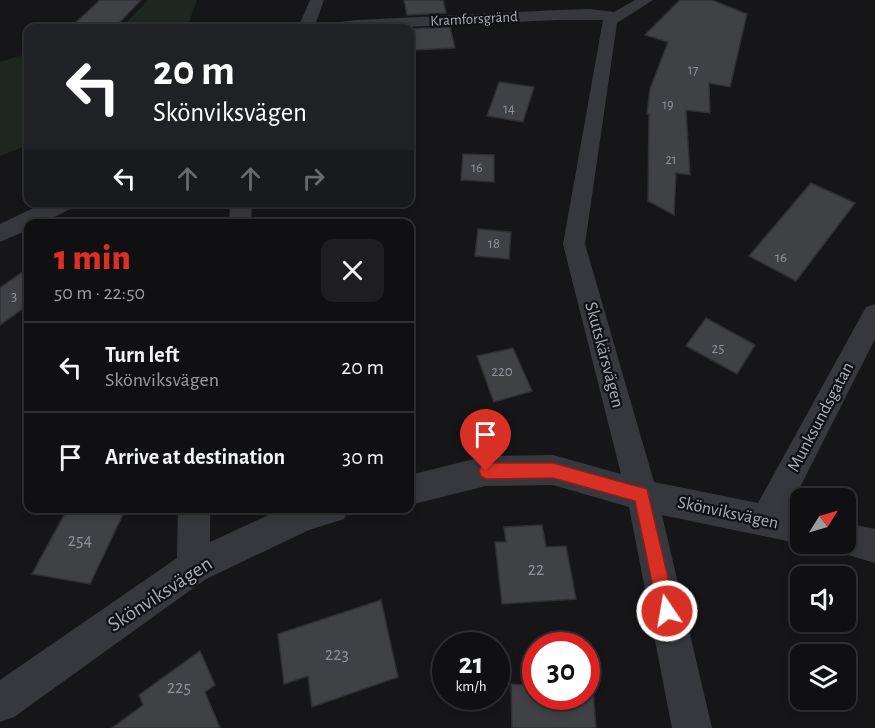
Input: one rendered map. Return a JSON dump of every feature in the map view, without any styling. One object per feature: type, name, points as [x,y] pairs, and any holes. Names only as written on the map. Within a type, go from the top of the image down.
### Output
[{"type":"street","points":[[308,24],[317,0]]},
{"type":"street","points":[[616,17],[646,0]]},
{"type":"street","name":"Kramforsgränd","points":[[377,24],[590,14],[616,17]]},
{"type":"street","name":"Skutskärsvägen","points":[[616,17],[610,21],[574,244],[642,495],[692,728]]},
{"type":"street","points":[[31,219],[56,207]]},
{"type":"street","points":[[0,234],[24,222]]},
{"type":"street","name":"Munksundsgatan","points":[[766,520],[875,314]]},
{"type":"street","name":"Skönviksvägen","points":[[414,489],[486,471],[553,470],[642,495],[790,525]]},
{"type":"street","points":[[194,513],[194,567]]},
{"type":"street","name":"Skönviksvägen","points":[[0,703],[194,567],[314,513]]},
{"type":"street","points":[[856,541],[875,546]]},
{"type":"shaded area","points":[[148,0],[197,0],[188,24],[125,24]]},
{"type":"shaded area","points":[[24,54],[24,147],[0,156],[0,62]]},
{"type":"building","points":[[100,0],[141,0],[118,24],[74,24]]},
{"type":"building","points":[[404,0],[443,0],[446,13],[407,15]]},
{"type":"building","points":[[680,0],[712,0],[747,14],[730,87],[709,83],[710,113],[686,110],[690,175],[676,173],[674,215],[648,201],[649,114],[647,114],[650,89],[668,42],[645,35]]},
{"type":"building","points":[[450,27],[455,48],[414,50],[414,29]]},
{"type":"building","points":[[499,82],[534,87],[523,122],[487,116]]},
{"type":"building","points":[[463,154],[494,155],[494,182],[461,180]]},
{"type":"building","points":[[811,183],[855,203],[796,281],[749,256]]},
{"type":"building","points":[[478,229],[511,232],[509,259],[475,256]]},
{"type":"building","points":[[24,271],[24,308],[0,325],[0,288]]},
{"type":"building","points":[[706,318],[755,345],[737,374],[686,346]]},
{"type":"building","points":[[513,348],[532,391],[494,402],[477,356]]},
{"type":"building","points":[[65,513],[124,513],[90,584],[32,574]]},
{"type":"building","points":[[542,525],[546,547],[566,546],[576,599],[502,604],[495,542],[506,542],[504,527]]},
{"type":"building","points":[[381,600],[398,677],[312,707],[308,676],[284,684],[278,634]]},
{"type":"building","points":[[200,651],[215,685],[205,692],[220,728],[112,728],[143,705],[139,695]]},
{"type":"building","points":[[511,684],[522,685],[522,710],[595,710],[596,728],[512,728]]},
{"type":"route","points":[[486,471],[553,470],[642,495],[667,611]]}]
